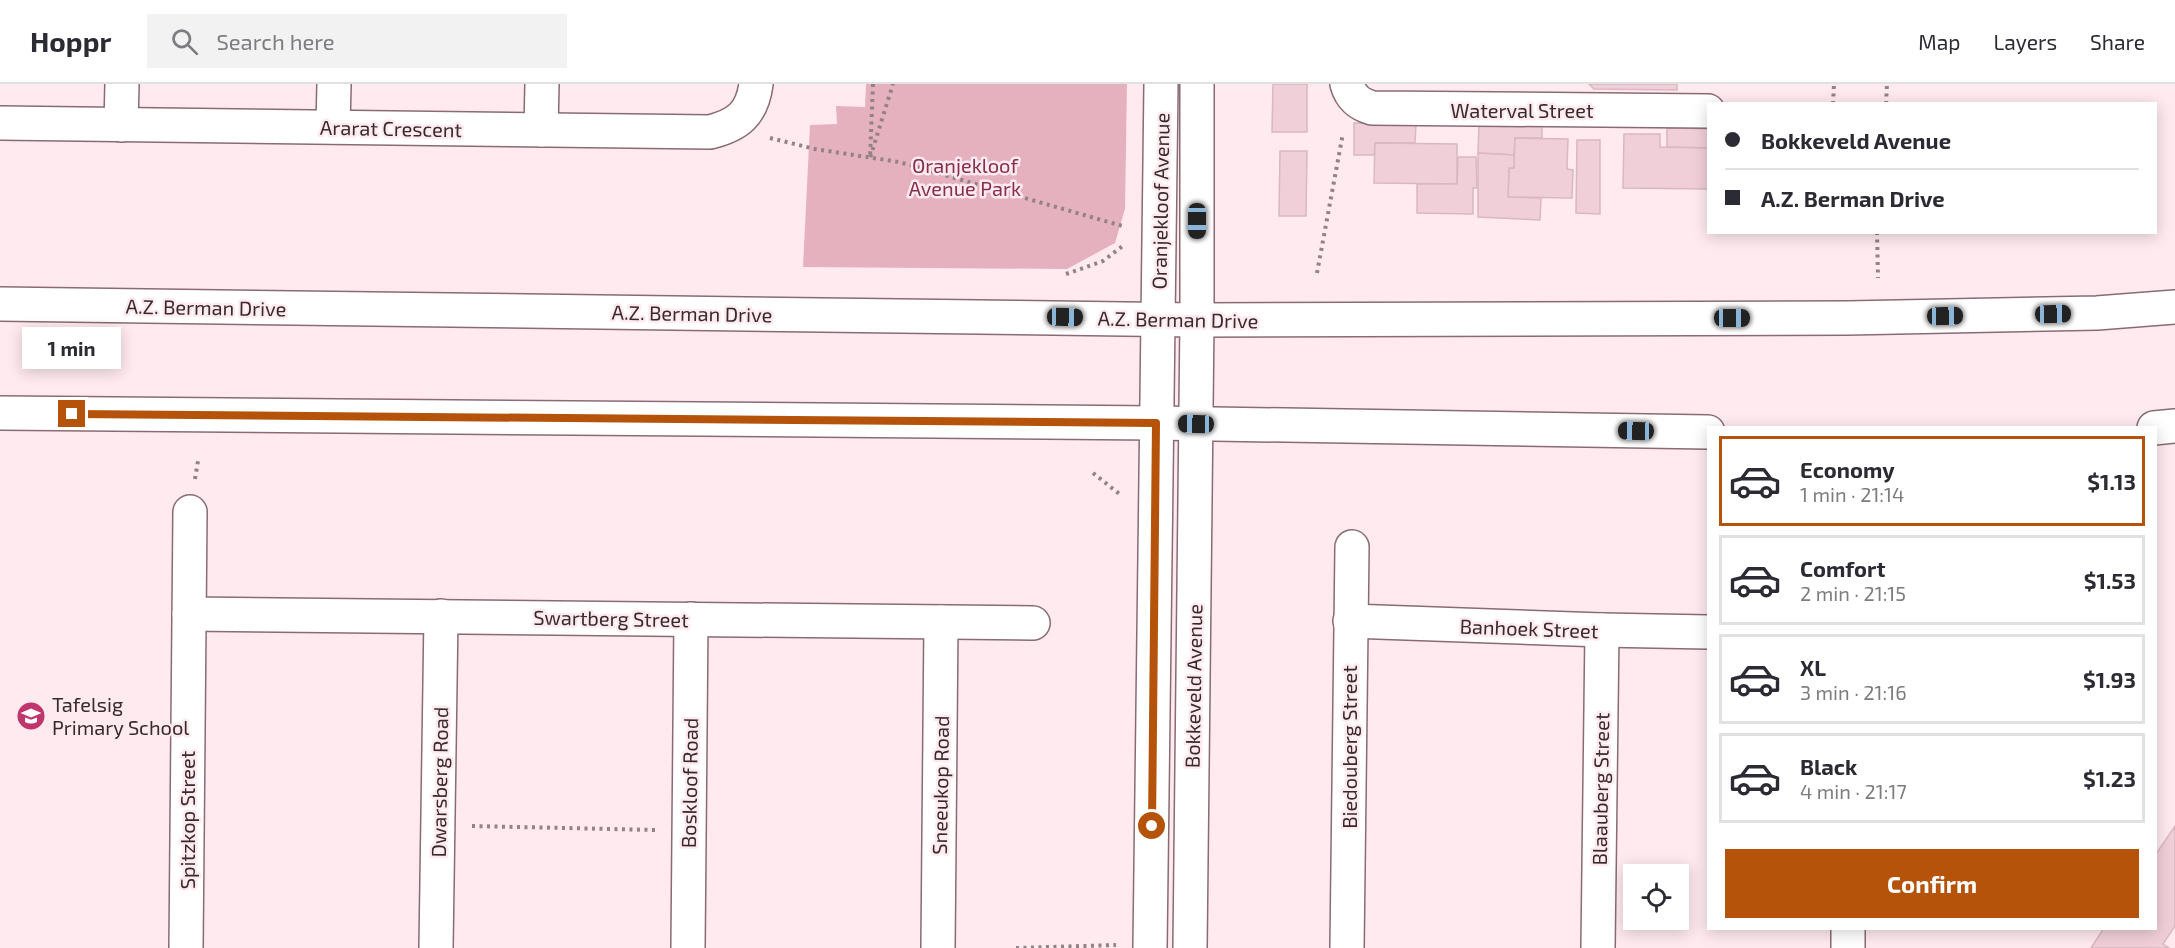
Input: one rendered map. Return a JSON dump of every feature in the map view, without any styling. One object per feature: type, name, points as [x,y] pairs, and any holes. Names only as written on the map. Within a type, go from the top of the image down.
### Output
[{"type":"street","points":[[121,125],[122,84]]},
{"type":"street","points":[[333,127],[334,84]]},
{"type":"street","points":[[541,130],[542,84]]},
{"type":"street","points":[[729,127],[742,117],[752,103],[756,84]]},
{"type":"street","name":"Oranjekloof Avenue","points":[[1156,423],[1161,84]]},
{"type":"street","name":"Oranjekloof Avenue","points":[[1196,424],[1197,84]]},
{"type":"street","name":"Waterval Street","points":[[1350,91],[1362,105],[1372,108],[1560,97],[1707,111]]},
{"type":"street","name":"Ararat Crescent","points":[[0,123],[710,132],[729,127]]},
{"type":"street","name":"A.Z. Berman Drive","points":[[0,304],[1197,320],[1848,318],[2097,313],[2175,307]]},
{"type":"street","points":[[0,412],[1156,423],[1707,432]]},
{"type":"street","name":"Bokkeveld Avenue","points":[[1150,946],[1156,423]]},
{"type":"street","name":"Bokkeveld Avenue","points":[[1190,948],[1196,424]]},
{"type":"street","points":[[2157,428],[2175,426]]},
{"type":"street","name":"Spitzkop Street","points":[[186,948],[190,512]]},
{"type":"street","name":"Biedouberg Street","points":[[1347,948],[1352,547]]},
{"type":"street","name":"Swartberg Street","points":[[189,614],[1034,623]]},
{"type":"street","name":"Dwarsberg Road","points":[[436,948],[441,616]]},
{"type":"street","name":"Boskloof Road","points":[[688,948],[691,619]]},
{"type":"street","name":"Banhoek Street","points":[[1350,621],[1707,632]]},
{"type":"street","name":"Sneeukop Road","points":[[938,948],[941,622]]},
{"type":"street","name":"Blaauberg Street","points":[[1598,948],[1602,630]]},
{"type":"street","points":[[1848,930],[1848,948]]},
{"type":"path","points":[[870,158],[873,84]]},
{"type":"path","points":[[870,158],[892,84]]},
{"type":"path","points":[[1833,102],[1834,84]]},
{"type":"path","points":[[1886,102],[1887,84]]},
{"type":"path","points":[[1317,273],[1350,91]]},
{"type":"path","points":[[729,127],[815,149],[899,162],[1127,227],[1124,246],[1103,261],[1066,274]]},
{"type":"path","points":[[1877,234],[1878,278]]},
{"type":"path","points":[[1093,473],[1122,497]]},
{"type":"path","points":[[439,825],[689,831]]},
{"type":"path","points":[[1016,948],[1150,946]]},
{"type":"green space","name":"Oranjekloof Avenue Park","points":[[866,84],[1127,84],[1125,209],[1115,243],[1067,269],[803,267],[810,125],[837,124],[836,106],[865,107]]},
{"type":"building","points":[[1273,84],[1307,84],[1307,132],[1272,132]]},
{"type":"building","points":[[1589,84],[1677,84],[1677,90],[1594,89]]},
{"type":"building","points":[[1354,123],[1416,124],[1415,143],[1375,143],[1374,155],[1354,155]]},
{"type":"building","points":[[1479,124],[1542,126],[1542,138],[1515,138],[1514,155],[1478,153]]},
{"type":"building","points":[[1667,128],[1707,129],[1707,148],[1667,147]]},
{"type":"building","points":[[1624,134],[1660,134],[1660,147],[1707,148],[1707,189],[1623,188]]},
{"type":"building","points":[[1515,138],[1568,139],[1567,169],[1573,170],[1572,198],[1508,197],[1509,168],[1514,168]]},
{"type":"building","points":[[1577,140],[1600,140],[1600,214],[1576,213]]},
{"type":"building","points":[[1375,143],[1457,144],[1457,184],[1374,183]]},
{"type":"building","points":[[1280,151],[1307,151],[1306,216],[1279,216]]},
{"type":"building","points":[[1478,153],[1514,155],[1514,168],[1509,168],[1508,197],[1541,198],[1540,220],[1478,217]]},
{"type":"building","points":[[1458,157],[1476,157],[1477,188],[1473,188],[1473,214],[1417,213],[1417,184],[1457,184]]},
{"type":"building","points":[[2175,826],[2175,926],[2163,944],[2169,948],[2091,948],[2103,930],[2157,930],[2157,853]]},
{"type":"place","name":"Tafelsig Primary School","points":[[31,716]]},
{"type":"route","points":[[72,414],[1156,423],[1152,826]]}]
